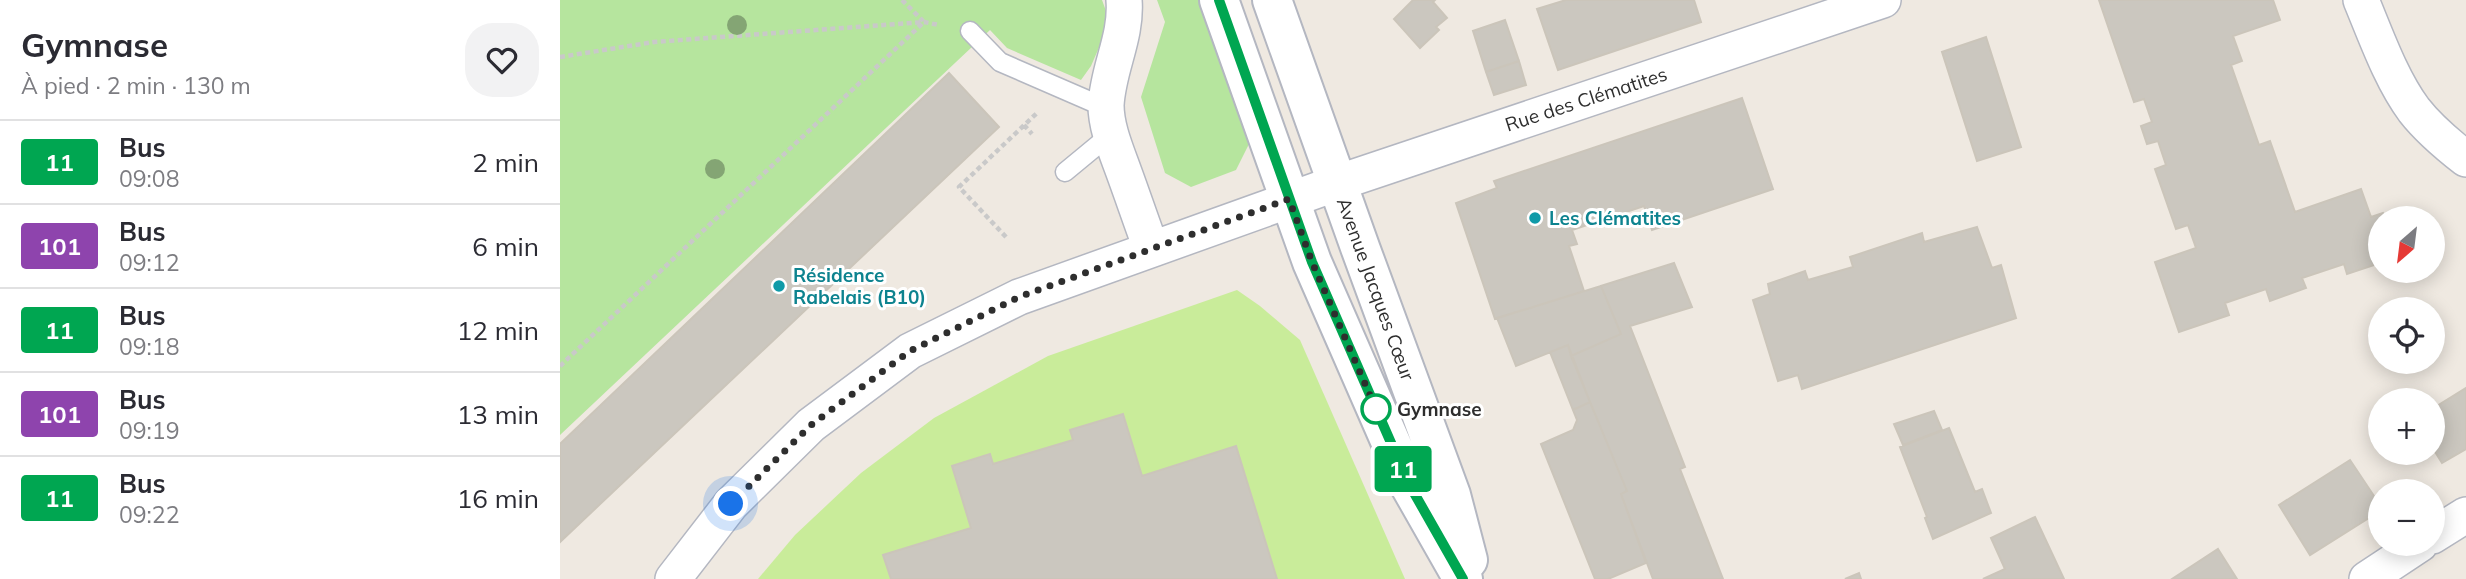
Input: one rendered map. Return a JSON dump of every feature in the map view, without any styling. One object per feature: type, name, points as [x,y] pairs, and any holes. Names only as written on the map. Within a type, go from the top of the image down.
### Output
[{"type":"main road","points":[[1219,0],[1312,262],[1409,484],[1464,579]]},
{"type":"main road","name":"Avenue Jacques Cœur","points":[[1272,0],[1451,495],[1473,579]]},
{"type":"street","points":[[1124,0],[1126,18],[1110,75],[1108,121],[1151,248]]},
{"type":"street","name":"Rue des Clématites","points":[[673,579],[731,504],[811,425],[910,351],[1019,297],[1289,199],[1883,0]]},
{"type":"street","points":[[2361,0],[2385,59],[2414,109],[2448,146],[2466,159]]},
{"type":"street","points":[[2445,528],[2466,515]]},
{"type":"street","points":[[2367,579],[2402,556]]},
{"type":"lane","points":[[970,31],[1000,62],[1108,121],[1065,172]]},
{"type":"path","points":[[902,0],[924,22]]},
{"type":"path","points":[[560,57],[654,42],[924,22]]},
{"type":"path","points":[[560,366],[924,22]]},
{"type":"path","points":[[1006,237],[959,187],[1042,109]]},
{"type":"path","points":[[1024,125],[1032,134]]},
{"type":"green space","points":[[560,0],[1102,0],[1110,22],[1091,66],[1081,80],[1007,48],[990,30],[560,435]]},
{"type":"green space","points":[[1157,0],[1202,0],[1251,140],[1236,170],[1191,187],[1165,173],[1141,97],[1165,22]]},
{"type":"green space","points":[[1237,290],[1300,340],[1405,579],[758,579],[795,535],[861,473],[934,418],[1048,356]]},
{"type":"building","points":[[1413,0],[1435,0],[1433,2],[1447,18],[1436,27],[1439,30],[1420,48],[1394,19]]},
{"type":"building","points":[[1566,0],[1694,0],[1701,22],[1558,70],[1537,9]]},
{"type":"building","points":[[2099,0],[2273,0],[2280,20],[2233,36],[2242,61],[2231,65],[2259,145],[2270,141],[2295,212],[2361,189],[2368,209],[2368,267],[2347,274],[2344,264],[2302,278],[2306,288],[2270,301],[2266,289],[2225,303],[2229,315],[2179,332],[2155,262],[2196,248],[2188,225],[2176,229],[2155,169],[2166,165],[2158,141],[2147,144],[2141,126],[2152,122],[2144,99],[2134,102]]},
{"type":"building","points":[[1505,20],[1519,61],[1486,72],[1473,31]]},
{"type":"building","points":[[1986,37],[2021,147],[1977,161],[1942,52]]},
{"type":"building","points":[[1519,61],[1526,85],[1494,95],[1486,72]]},
{"type":"building","name":"Résidence Rabelais (B10)","points":[[949,73],[999,127],[560,542],[560,444]]},
{"type":"building","name":"Les Clématites","points":[[1742,98],[1773,189],[1652,230],[1644,206],[1572,230],[1577,244],[1569,246],[1584,291],[1495,319],[1456,203],[1497,188],[1494,181]]},
{"type":"building","points":[[1977,227],[1992,268],[2001,265],[2016,318],[1802,389],[1798,375],[1778,381],[1753,300],[1770,294],[1768,284],[1805,271],[1808,280],[1853,267],[1850,257],[1922,233],[1924,242]]},
{"type":"building","points":[[1674,263],[1692,307],[1630,326],[1685,467],[1680,469],[1723,579],[1653,579],[1621,494],[1627,491],[1571,356],[1621,334],[1601,286]]},
{"type":"building","points":[[1601,286],[1621,334],[1571,356],[1568,345],[1516,366],[1497,318]]},
{"type":"building","points":[[1568,345],[1590,402],[1573,410],[1550,352]]},
{"type":"building","points":[[2466,388],[2466,449],[2445,461],[2445,401]]},
{"type":"building","points":[[1590,402],[1627,491],[1621,494],[1646,563],[1608,579],[1595,579],[1541,444],[1573,430],[1577,420],[1573,410]]},
{"type":"building","points":[[1934,411],[1942,430],[1903,445],[1894,424]]},
{"type":"building","points":[[1123,414],[1142,476],[1236,446],[1277,579],[891,579],[883,555],[971,528],[952,466],[990,454],[993,464],[1073,440],[1070,430]]},
{"type":"building","points":[[1949,428],[1975,492],[1982,489],[1991,513],[1933,539],[1900,447]]},
{"type":"building","points":[[2350,460],[2368,487],[2368,519],[2310,555],[2279,505]]},
{"type":"building","points":[[2035,517],[2064,579],[1983,579],[2005,569],[1991,538]]},
{"type":"building","points":[[2218,549],[2237,579],[2172,579]]},
{"type":"building","points":[[1859,573],[1861,579],[1845,579]]},
{"type":"bus line","name":"11","points":[[1219,0],[1312,262],[1409,484],[1463,579]]},
{"type":"place","name":"Les Clématites","points":[[1535,218]]},
{"type":"place","name":"Résidence Rabelais (B10)","points":[[779,286]]},
{"type":"place","name":"Gymnase","points":[[1376,409]]},
{"type":"route","points":[[731,504],[811,425],[910,351],[1019,297],[1289,199],[1312,262],[1376,409]]}]
